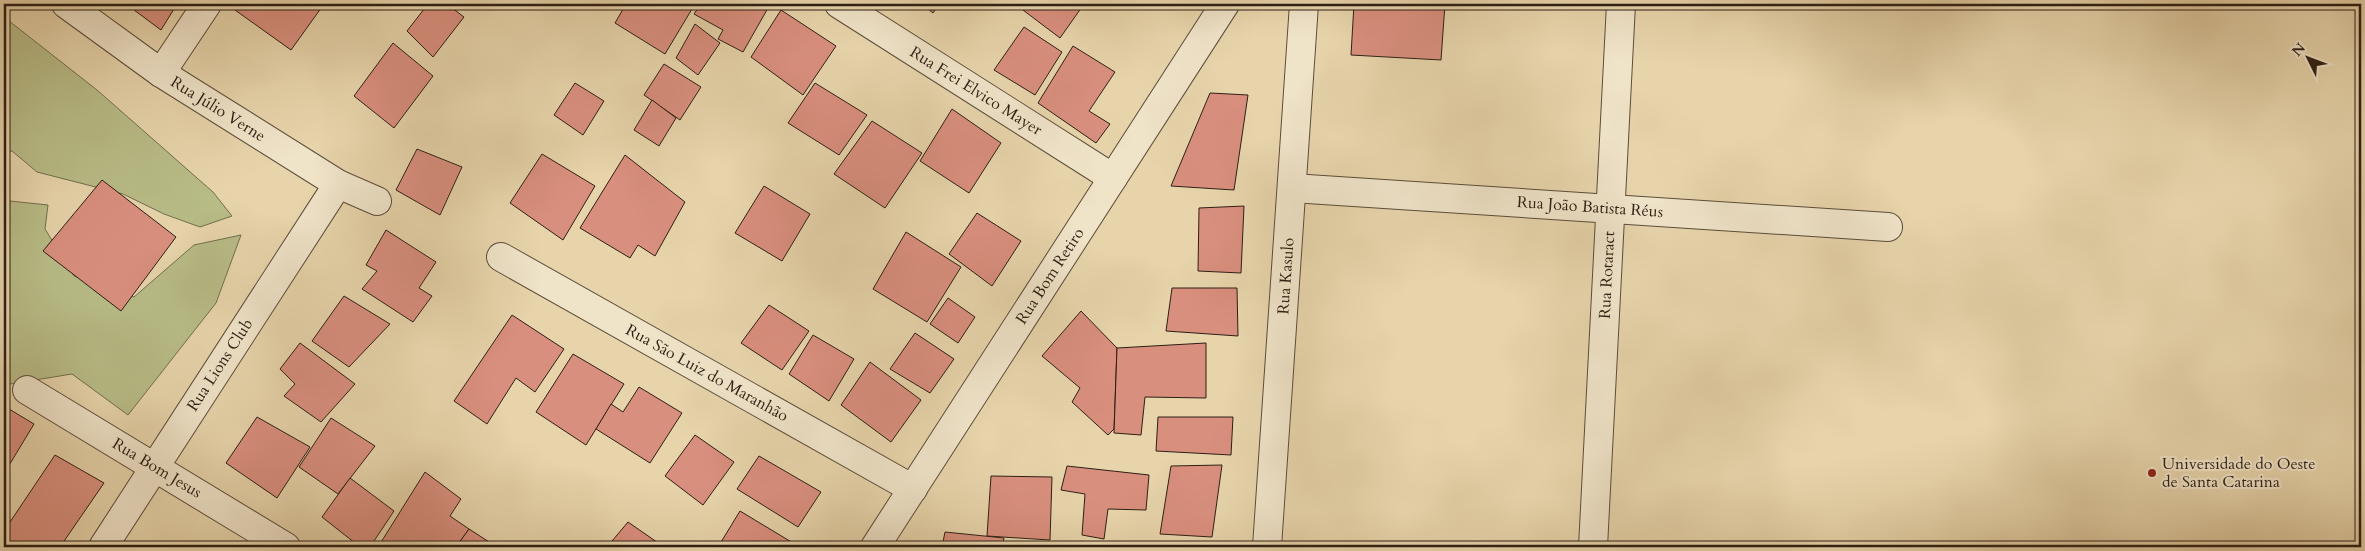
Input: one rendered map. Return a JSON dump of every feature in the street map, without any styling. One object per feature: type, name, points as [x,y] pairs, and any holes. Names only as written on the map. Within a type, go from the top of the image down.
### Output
[{"type":"street","name":"Rua Júlio Verne","points":[[66,4],[161,73],[338,184],[377,201]]},
{"type":"street","points":[[161,73],[207,4]]},
{"type":"street","name":"Rua Frei Elvico Mayer","points":[[839,4],[1113,178]]},
{"type":"street","name":"Rua Bom Retiro","points":[[876,547],[1225,4]]},
{"type":"street","name":"Rua Kasulo","points":[[1267,547],[1304,4]]},
{"type":"street","name":"Rua Rotaract","points":[[1593,547],[1621,4]]},
{"type":"street","name":"Rua Lions Club","points":[[103,547],[338,184]]},
{"type":"street","name":"Rua João Batista Réus","points":[[1292,188],[1888,227]]},
{"type":"street","name":"Rua São Luiz do Maranhão","points":[[501,257],[913,488]]},
{"type":"street","name":"Rua Bom Jesus","points":[[27,390],[286,547]]},
{"type":"green space","points":[[4,17],[97,90],[213,192],[232,216],[200,227],[164,214],[123,194],[37,172],[12,151],[4,151]]},
{"type":"green space","points":[[10,201],[48,205],[45,229],[74,276],[134,297],[194,245],[241,235],[216,303],[128,415],[72,374],[4,385],[4,204]]},
{"type":"building","points":[[126,4],[177,4],[161,30]]},
{"type":"building","points":[[238,4],[324,4],[291,50],[235,10]]},
{"type":"building","points":[[428,4],[447,4],[464,17],[433,57],[407,31]]},
{"type":"building","points":[[626,4],[695,4],[665,54],[615,23]]},
{"type":"building","points":[[701,4],[761,4],[768,8],[743,52],[718,39],[723,30],[694,14]]},
{"type":"building","points":[[922,4],[939,4],[933,13]]},
{"type":"building","points":[[1028,4],[1084,4],[1060,38],[1023,10]]},
{"type":"building","points":[[1354,4],[1445,4],[1441,60],[1351,55]]},
{"type":"building","points":[[781,10],[836,46],[803,95],[751,57]]},
{"type":"building","points":[[695,24],[720,43],[698,75],[676,58]]},
{"type":"building","points":[[1024,27],[1062,52],[1035,95],[994,70]]},
{"type":"building","points":[[393,43],[433,76],[394,128],[354,96]]},
{"type":"building","points":[[1073,46],[1115,72],[1089,111],[1110,124],[1096,143],[1038,103]]},
{"type":"building","points":[[664,64],[701,87],[680,120],[644,95]]},
{"type":"building","points":[[575,83],[604,101],[583,135],[554,115]]},
{"type":"building","points":[[815,83],[867,115],[839,155],[788,123]]},
{"type":"building","points":[[1210,93],[1248,95],[1234,190],[1171,186]]},
{"type":"building","points":[[652,100],[676,118],[659,146],[634,130]]},
{"type":"building","points":[[952,109],[1001,143],[969,193],[920,161]]},
{"type":"building","points":[[872,121],[922,153],[885,208],[834,174]]},
{"type":"building","points":[[417,149],[462,167],[440,215],[396,190]]},
{"type":"building","points":[[542,154],[595,186],[563,240],[510,203]]},
{"type":"building","points":[[625,155],[685,202],[655,256],[638,245],[630,258],[580,228]]},
{"type":"building","points":[[102,180],[176,237],[121,311],[43,251]]},
{"type":"building","points":[[764,186],[810,214],[782,261],[735,233]]},
{"type":"building","points":[[1244,206],[1241,273],[1198,271],[1199,208]]},
{"type":"building","points":[[977,213],[1021,241],[992,286],[949,254]]},
{"type":"building","points":[[386,230],[436,262],[419,288],[432,296],[413,322],[362,289],[377,271],[366,265]]},
{"type":"building","points":[[906,232],[961,267],[927,322],[873,289]]},
{"type":"building","points":[[1172,288],[1237,288],[1238,336],[1166,331]]},
{"type":"building","points":[[344,296],[390,324],[349,367],[312,341]]},
{"type":"building","points":[[948,298],[975,317],[958,343],[930,324]]},
{"type":"building","points":[[769,305],[809,331],[782,370],[741,343]]},
{"type":"building","points":[[1081,311],[1117,348],[1114,429],[1108,435],[1072,402],[1080,388],[1042,356]]},
{"type":"building","points":[[512,315],[564,349],[535,392],[516,378],[487,424],[454,401]]},
{"type":"building","points":[[915,333],[954,359],[930,393],[890,369]]},
{"type":"building","points":[[813,335],[854,359],[829,401],[789,374]]},
{"type":"building","points":[[300,343],[355,384],[321,422],[284,396],[295,384],[280,369]]},
{"type":"building","points":[[1206,343],[1206,398],[1145,397],[1141,435],[1114,433],[1117,348]]},
{"type":"building","points":[[573,354],[624,384],[586,445],[536,412]]},
{"type":"building","points":[[870,362],[921,400],[891,442],[841,405]]},
{"type":"building","points":[[639,387],[682,413],[650,463],[596,429],[611,404],[623,412]]},
{"type":"building","points":[[4,406],[34,424],[5,472],[4,471]]},
{"type":"building","points":[[257,417],[310,447],[277,498],[226,463]]},
{"type":"building","points":[[1158,417],[1233,417],[1231,455],[1156,451]]},
{"type":"building","points":[[331,418],[375,446],[338,494],[299,467]]},
{"type":"building","points":[[695,435],[734,462],[703,505],[665,476]]},
{"type":"building","points":[[55,455],[104,483],[60,547],[4,547],[4,531]]},
{"type":"building","points":[[759,456],[821,492],[798,527],[737,489]]},
{"type":"building","points":[[1222,465],[1212,537],[1160,534],[1171,466]]},
{"type":"building","points":[[1067,466],[1149,475],[1146,510],[1108,509],[1104,539],[1082,535],[1085,494],[1061,490]]},
{"type":"building","points":[[425,472],[461,499],[450,516],[469,529],[456,547],[378,547]]},
{"type":"building","points":[[991,476],[1052,477],[1050,540],[987,536]]},
{"type":"building","points":[[350,478],[394,511],[370,547],[360,547],[322,517]]},
{"type":"building","points":[[740,511],[798,546],[718,547]]},
{"type":"building","points":[[628,522],[664,547],[607,547]]},
{"type":"building","points":[[469,529],[497,547],[456,547]]},
{"type":"building","points":[[945,532],[1004,538],[1002,547],[942,547]]},
{"type":"place","name":"Universidade do Oeste de Santa Catarina","points":[[2152,473]]}]
